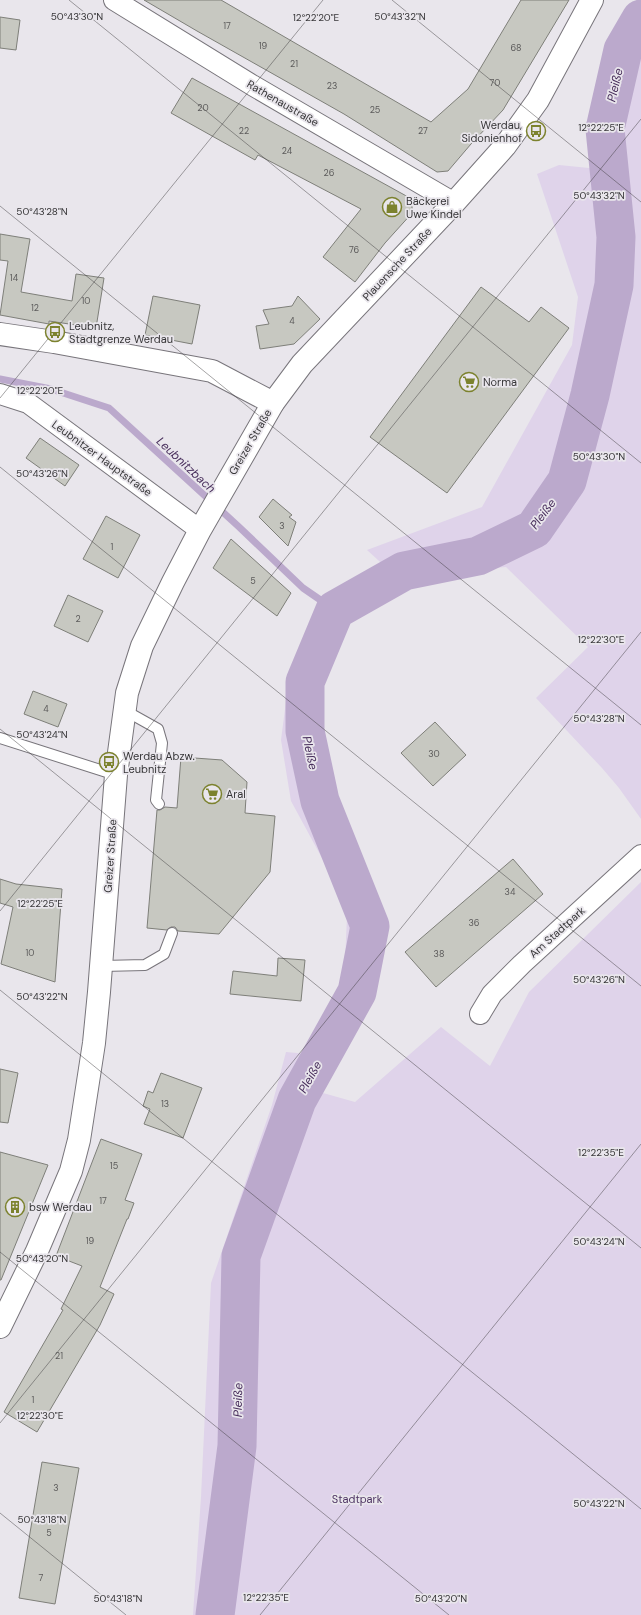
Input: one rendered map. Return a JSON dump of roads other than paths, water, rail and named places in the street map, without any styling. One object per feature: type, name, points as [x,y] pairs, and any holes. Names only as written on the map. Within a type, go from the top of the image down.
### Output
[{"type":"street","name":"Rathenaustraße","points":[[114,0],[252,85],[454,203]]},
{"type":"street","name":"Plauensche Straße","points":[[273,403],[302,364],[454,203],[505,146],[538,100],[592,0]]},
{"type":"street","points":[[0,334],[54,342],[212,371],[273,403]]},
{"type":"street","name":"Leubnitzer Hauptstraße","points":[[0,394],[28,404],[203,525]]},
{"type":"street","name":"Greizer Straße","points":[[0,1327],[37,1251],[71,1171],[79,1140],[94,1043],[102,966],[116,775],[126,693],[142,646],[173,582],[203,525],[273,403]]},
{"type":"street","name":"Am Stadtpark","points":[[480,1014],[492,994],[522,964],[641,855]]},
{"type":"lane","points":[[124,710],[158,729],[162,743],[156,800],[159,804]]},
{"type":"lane","points":[[0,738],[116,775]]},
{"type":"lane","points":[[102,966],[145,964],[164,954],[172,933]]},
{"type":"waterway","name":"Pleiße","points":[[215,1615],[237,1446],[241,1256],[297,1100],[357,992],[370,926],[320,801],[305,731],[305,682],[335,610],[404,571],[478,556],[534,529],[567,481],[590,395],[614,285],[616,237],[605,129],[623,50],[641,19]]},
{"type":"waterway","name":"Leubnitzbach","points":[[0,379],[51,389],[109,408],[238,526],[303,588],[335,610]]},
{"type":"place","name":"Werdau, Sidonienhof","points":[[536,131]]},
{"type":"place","name":"Bäckerei Uwe Kindel","points":[[392,207]]},
{"type":"place","name":"Leubnitz, Stadtgrenze Werdau","points":[[55,332]]},
{"type":"place","name":"Norma","points":[[469,382]]},
{"type":"place","name":"Werdau Abzw. Leubnitz","points":[[109,762]]},
{"type":"place","name":"Aral","points":[[212,794]]},
{"type":"place","name":"bsw Werdau","points":[[15,1207]]},
{"type":"park label","name":"Stadtpark","points":[[357,1499]]}]
